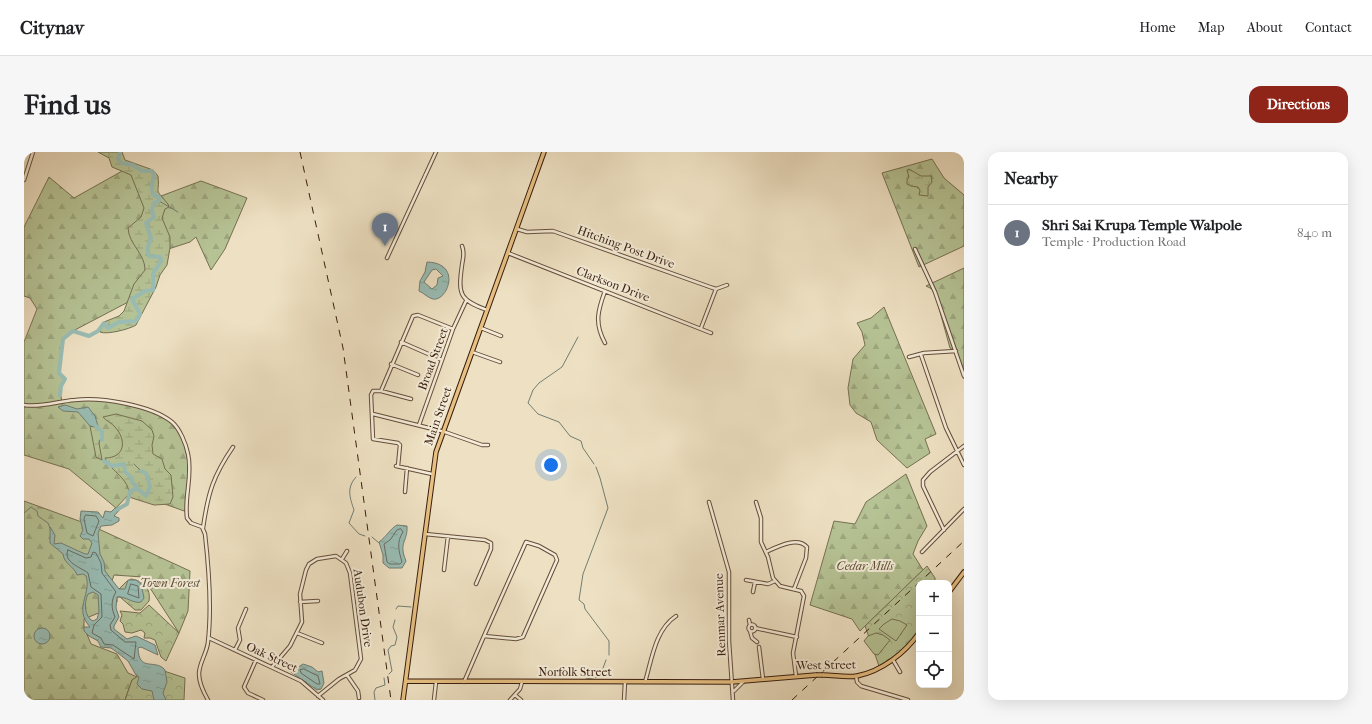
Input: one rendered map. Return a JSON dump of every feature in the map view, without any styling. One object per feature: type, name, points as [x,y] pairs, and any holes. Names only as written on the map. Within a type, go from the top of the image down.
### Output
[{"type":"main road","name":"Main Street","points":[[403,700],[432,474],[442,431],[544,152]]},
{"type":"main road","points":[[952,588],[964,572]]},
{"type":"main road","name":"West Street","points":[[743,681],[816,674],[856,676],[872,671],[892,660],[907,648],[916,636]]},
{"type":"main road","name":"Norfolk Street","points":[[406,681],[743,681]]},
{"type":"street","points":[[24,180],[32,152]]},
{"type":"street","points":[[387,258],[436,152]]},
{"type":"street","name":"Hitching Post Drive","points":[[517,229],[533,232],[553,231],[716,288]]},
{"type":"street","points":[[462,246],[464,251],[461,283],[466,301],[487,310]]},
{"type":"street","points":[[914,249],[935,292],[964,376]]},
{"type":"street","name":"Clarkson Drive","points":[[508,253],[711,333]]},
{"type":"street","points":[[701,328],[716,288],[727,285]]},
{"type":"street","points":[[605,291],[597,316],[605,343]]},
{"type":"street","name":"Broad Street","points":[[419,425],[453,329],[466,301]]},
{"type":"street","points":[[381,391],[391,364],[413,316],[418,315],[453,329]]},
{"type":"street","points":[[480,328],[502,336]]},
{"type":"street","points":[[401,342],[442,360]]},
{"type":"street","points":[[909,357],[921,354],[956,351]]},
{"type":"street","points":[[472,352],[500,362]]},
{"type":"street","points":[[921,354],[941,415],[956,452],[964,465]]},
{"type":"street","points":[[391,364],[418,375]]},
{"type":"street","points":[[411,399],[381,391],[372,392],[374,439],[398,443],[400,446],[397,466],[432,474]]},
{"type":"street","points":[[24,405],[48,405],[79,399],[114,401],[137,406],[171,422],[179,432],[189,456],[187,518],[191,523],[203,528]]},
{"type":"street","points":[[372,414],[442,431],[482,445],[488,445]]},
{"type":"street","points":[[944,530],[923,486],[923,480],[930,472],[964,446]]},
{"type":"street","points":[[208,700],[201,686],[199,674],[209,638],[209,593],[206,540],[203,528],[211,486],[220,466],[233,447]]},
{"type":"street","points":[[405,492],[407,468]]},
{"type":"street","name":"Renmar Avenue","points":[[709,502],[729,572],[729,641],[732,682]]},
{"type":"street","points":[[756,502],[761,518],[761,542],[766,552],[769,569],[775,581],[780,586],[802,591],[804,596],[793,654],[796,676]]},
{"type":"street","points":[[922,552],[964,510]]},
{"type":"street","points":[[424,534],[485,540],[491,544],[491,549],[476,584]]},
{"type":"street","points":[[444,570],[448,536]]},
{"type":"street","points":[[464,682],[484,636],[526,542],[539,546],[555,555],[557,560],[523,637],[516,640],[484,636]]},
{"type":"street","points":[[766,552],[793,543],[800,543],[807,547],[808,553],[794,589]]},
{"type":"street","points":[[342,559],[347,551]]},
{"type":"street","name":"Audubon Drive","points":[[272,667],[289,648],[297,633],[302,617],[300,602],[306,570],[309,564],[319,558],[336,556],[342,559],[346,563],[349,571],[361,653],[358,666],[318,696]]},
{"type":"street","points":[[746,580],[768,584],[775,581]]},
{"type":"street","points":[[753,592],[755,582]]},
{"type":"street","points":[[300,602],[318,601]]},
{"type":"street","points":[[236,650],[240,640],[238,628],[246,609]]},
{"type":"street","points":[[646,682],[661,633],[668,623],[676,616]]},
{"type":"street","points":[[748,620],[750,625],[748,629],[753,639],[757,642]]},
{"type":"street","points":[[750,625],[753,625],[755,628],[797,637]]},
{"type":"street","points":[[750,631],[754,631],[755,628]]},
{"type":"street","points":[[297,633],[322,644]]},
{"type":"street","name":"Oak Street","points":[[209,638],[301,681],[323,700]]},
{"type":"street","points":[[759,646],[763,679]]},
{"type":"street","points":[[256,660],[244,687],[248,693],[263,700]]},
{"type":"street","points":[[892,660],[900,672]]},
{"type":"street","points":[[347,674],[358,691],[359,698]]},
{"type":"street","points":[[856,676],[857,683],[861,686],[908,700]]},
{"type":"street","points":[[733,691],[743,681]]},
{"type":"street","points":[[434,700],[436,682]]},
{"type":"street","points":[[510,700],[520,689],[522,682]]},
{"type":"street","points":[[624,700],[625,682]]},
{"type":"street","points":[[732,682],[733,700]]},
{"type":"street","points":[[515,695],[521,700]]},
{"type":"green space","points":[[98,152],[122,152],[125,160],[153,170],[158,176],[158,191],[169,207],[165,209],[162,218],[170,237],[167,265],[160,275],[156,287],[136,325],[124,330],[108,333],[100,332],[100,327],[104,322],[119,316],[124,311],[134,284],[145,270],[142,259],[131,239],[128,228],[141,217],[144,208],[131,175],[112,167],[109,158]]},
{"type":"green space","points":[[932,159],[944,178],[964,195],[964,246],[919,267],[882,173]]},
{"type":"green space","points":[[909,169],[921,176],[931,176],[932,182],[928,187],[928,196],[919,195],[920,190],[918,187],[907,184],[909,177],[907,170]]},
{"type":"green space","points":[[124,170],[153,182],[153,199],[201,181],[247,198],[225,249],[211,270],[196,237],[190,242],[156,253],[132,300],[71,332],[63,339],[59,373],[65,379],[60,391],[62,402],[88,400],[134,406],[161,415],[171,422],[180,433],[189,457],[190,470],[187,512],[131,492],[116,508],[69,469],[24,455],[24,407],[26,407],[24,403],[24,342],[37,309],[30,298],[24,296],[24,227],[49,177],[74,198]]},
{"type":"green space","points":[[964,268],[964,379],[957,352],[950,348],[934,290],[926,286]]},
{"type":"green space","points":[[884,307],[936,434],[925,439],[930,453],[907,468],[877,440],[871,422],[856,413],[850,405],[848,388],[853,359],[865,345],[862,332],[857,323],[871,318]]},
{"type":"green space","points":[[116,414],[142,421],[152,430],[154,436],[152,445],[153,454],[162,459],[165,469],[171,475],[173,497],[170,504],[154,505],[129,496],[127,484],[111,467],[105,458],[117,455],[122,447],[119,432],[103,417]]},
{"type":"green space","points":[[90,426],[96,427],[102,434],[99,443],[102,460],[96,457]]},
{"type":"green space","name":"Cedar Mills","points":[[906,474],[927,526],[918,541],[913,554],[923,570],[860,631],[852,619],[810,605],[834,521],[855,524],[866,502]]},
{"type":"green space","name":"Town Forest","points":[[24,501],[90,525],[190,571],[188,611],[179,633],[143,577],[114,575],[101,612],[84,619],[84,627],[91,644],[117,654],[128,673],[137,677],[132,680],[125,700],[24,700]]},
{"type":"green space","name":"Cedar Mills","points":[[927,566],[935,580],[916,580],[916,637],[899,653],[879,666],[865,626]]},
{"type":"green space","points":[[131,579],[140,582],[148,589],[149,601],[141,610],[135,610],[120,597],[117,597],[117,602],[114,595],[124,590],[119,589]]},
{"type":"green space","points":[[149,605],[179,633],[166,661],[161,657],[155,640],[144,638],[145,633],[141,630],[132,633],[125,632],[123,624],[120,621],[122,615],[120,611],[140,613]]},
{"type":"green space","points":[[892,619],[907,625],[896,641],[879,629]]},
{"type":"green space","points":[[876,633],[883,635],[890,640],[878,655],[874,654],[864,641],[868,636]]},
{"type":"green space","points":[[152,667],[185,678],[184,700],[125,700],[132,680]]},
{"type":"water","points":[[427,262],[438,264],[445,269],[449,282],[443,295],[433,299],[419,291],[420,281],[425,272]],"holes":[[[436,269],[443,276],[438,278],[437,285],[432,289],[424,282],[432,270]]]},
{"type":"water","points":[[65,405],[77,409],[88,407],[95,416],[98,426],[90,426],[78,412],[63,411],[58,407]]},
{"type":"water","points":[[122,507],[114,516],[119,518],[119,521],[112,525],[101,526],[98,533],[100,554],[104,562],[105,571],[119,589],[125,589],[128,580],[136,580],[141,584],[144,598],[141,602],[138,602],[117,597],[116,608],[119,617],[114,629],[127,639],[136,636],[155,645],[158,655],[141,647],[138,648],[139,656],[144,663],[157,665],[165,670],[167,682],[163,693],[166,700],[154,700],[152,691],[142,689],[137,684],[139,677],[136,675],[128,661],[111,648],[101,647],[98,641],[84,631],[84,627],[90,627],[83,614],[87,589],[86,576],[83,574],[77,575],[74,569],[65,560],[63,554],[50,543],[50,527],[55,535],[54,544],[61,543],[88,554],[92,543],[89,539],[83,539],[80,536],[83,530],[80,519],[81,511],[98,512],[103,518],[105,511],[111,512],[115,508]],"holes":[[[93,592],[98,595],[99,612],[97,619],[93,621],[86,613],[86,601],[88,594]]]},
{"type":"water","points":[[397,525],[407,526],[403,546],[406,561],[402,568],[389,568],[383,563],[383,555],[379,542]]},
{"type":"water","points":[[42,628],[48,630],[50,636],[48,642],[42,644],[36,642],[34,636],[36,630]]},
{"type":"water","points":[[303,664],[312,667],[318,672],[322,671],[324,683],[321,689],[317,690],[291,672]]},
{"type":"waterway","points":[[60,395],[61,386],[65,379],[59,373],[63,339],[73,331],[89,336],[98,331],[104,323],[108,328],[119,322],[136,321],[140,314],[132,299],[145,291],[153,290],[153,274],[161,261],[160,257],[149,256],[148,251],[151,238],[146,223],[154,217],[152,211],[153,204],[159,200],[159,197],[153,195],[152,191],[154,174],[152,171],[142,171],[133,165],[121,163],[118,159],[120,152]]},
{"type":"waterway","points":[[159,201],[178,212]]},
{"type":"waterway","points":[[578,337],[562,367],[539,383],[533,390],[528,403],[538,414],[559,422],[570,436],[581,441],[583,448],[594,464]]},
{"type":"waterway","points":[[94,424],[102,432],[102,440]]},
{"type":"waterway","points":[[104,461],[112,466],[124,464],[125,472],[132,478],[132,482],[137,487],[136,489],[130,491],[127,504],[118,509]]},
{"type":"waterway","points":[[134,464],[141,471]]},
{"type":"waterway","points":[[596,467],[608,508],[583,574],[579,600],[584,604],[585,609],[609,641],[609,655]]},
{"type":"waterway","points":[[137,488],[146,496],[150,487],[146,473],[141,471]]},
{"type":"waterway","points":[[356,477],[350,489],[350,497],[354,510],[349,523],[359,534],[365,536]]},
{"type":"waterway","points":[[24,513],[31,507],[37,511],[38,516],[48,523],[50,528]]},
{"type":"waterway","points":[[372,537],[379,543]]},
{"type":"waterway","points":[[396,609],[398,606],[411,607]]},
{"type":"waterway","points":[[389,674],[392,671],[388,650],[391,646],[395,645],[397,637],[393,627],[395,620]]},
{"type":"waterway","points":[[586,679],[598,677],[606,660]]},
{"type":"waterway","points":[[375,700],[374,692],[376,688],[385,685],[384,678]]},
{"type":"railway","points":[[300,152],[343,348],[391,700]]},
{"type":"railway","points":[[792,700],[964,541]]},
{"type":"place","name":"Shri Sai Krupa Temple Walpole","points":[[385,246]]}]
